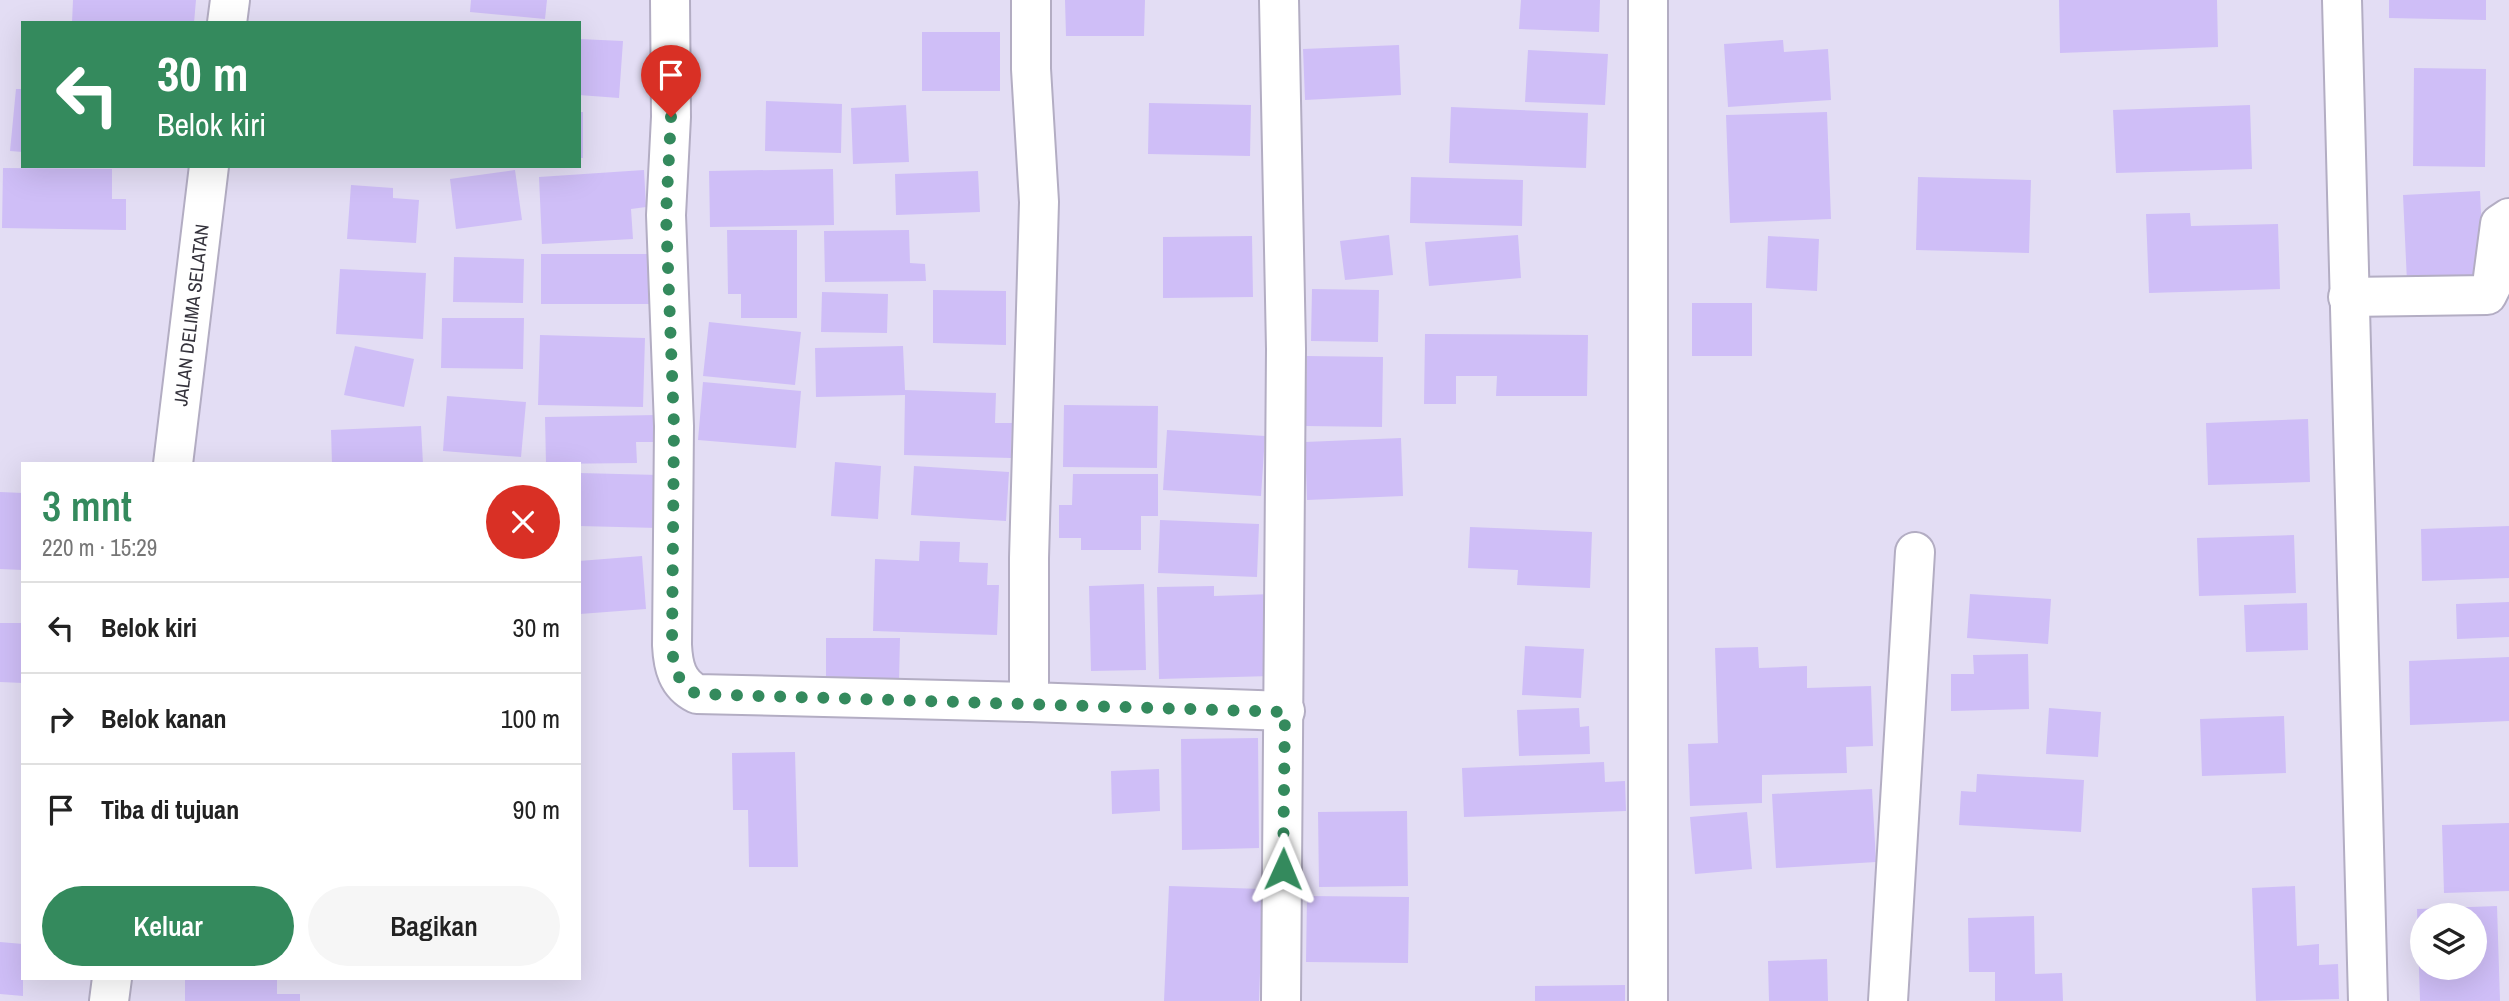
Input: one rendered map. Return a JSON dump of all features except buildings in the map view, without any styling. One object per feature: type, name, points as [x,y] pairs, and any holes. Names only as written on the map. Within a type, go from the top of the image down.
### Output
[{"type":"street","points":[[227,21],[230,0]]},
{"type":"street","points":[[670,0],[671,117],[666,215],[674,426],[672,645],[673,661],[681,683],[697,694],[1029,702],[1285,712]]},
{"type":"street","points":[[1029,702],[1029,558],[1039,202],[1031,69],[1031,0]]},
{"type":"street","points":[[1279,0],[1286,349],[1281,1001]]},
{"type":"street","points":[[1648,0],[1648,1001]]},
{"type":"street","points":[[2342,0],[2368,1001]]},
{"type":"street","name":"JALAN DELIMA SELATAN","points":[[173,462],[209,168]]},
{"type":"street","points":[[2348,297],[2487,295],[2492,285],[2500,223],[2509,218]]},
{"type":"street","points":[[1888,1001],[1915,552]]},
{"type":"street","points":[[109,1001],[112,980]]},
{"type":"route","points":[[671,117],[666,215],[674,426],[672,645],[673,661],[681,683],[697,694],[1029,702],[1285,712],[1283,869]]}]
